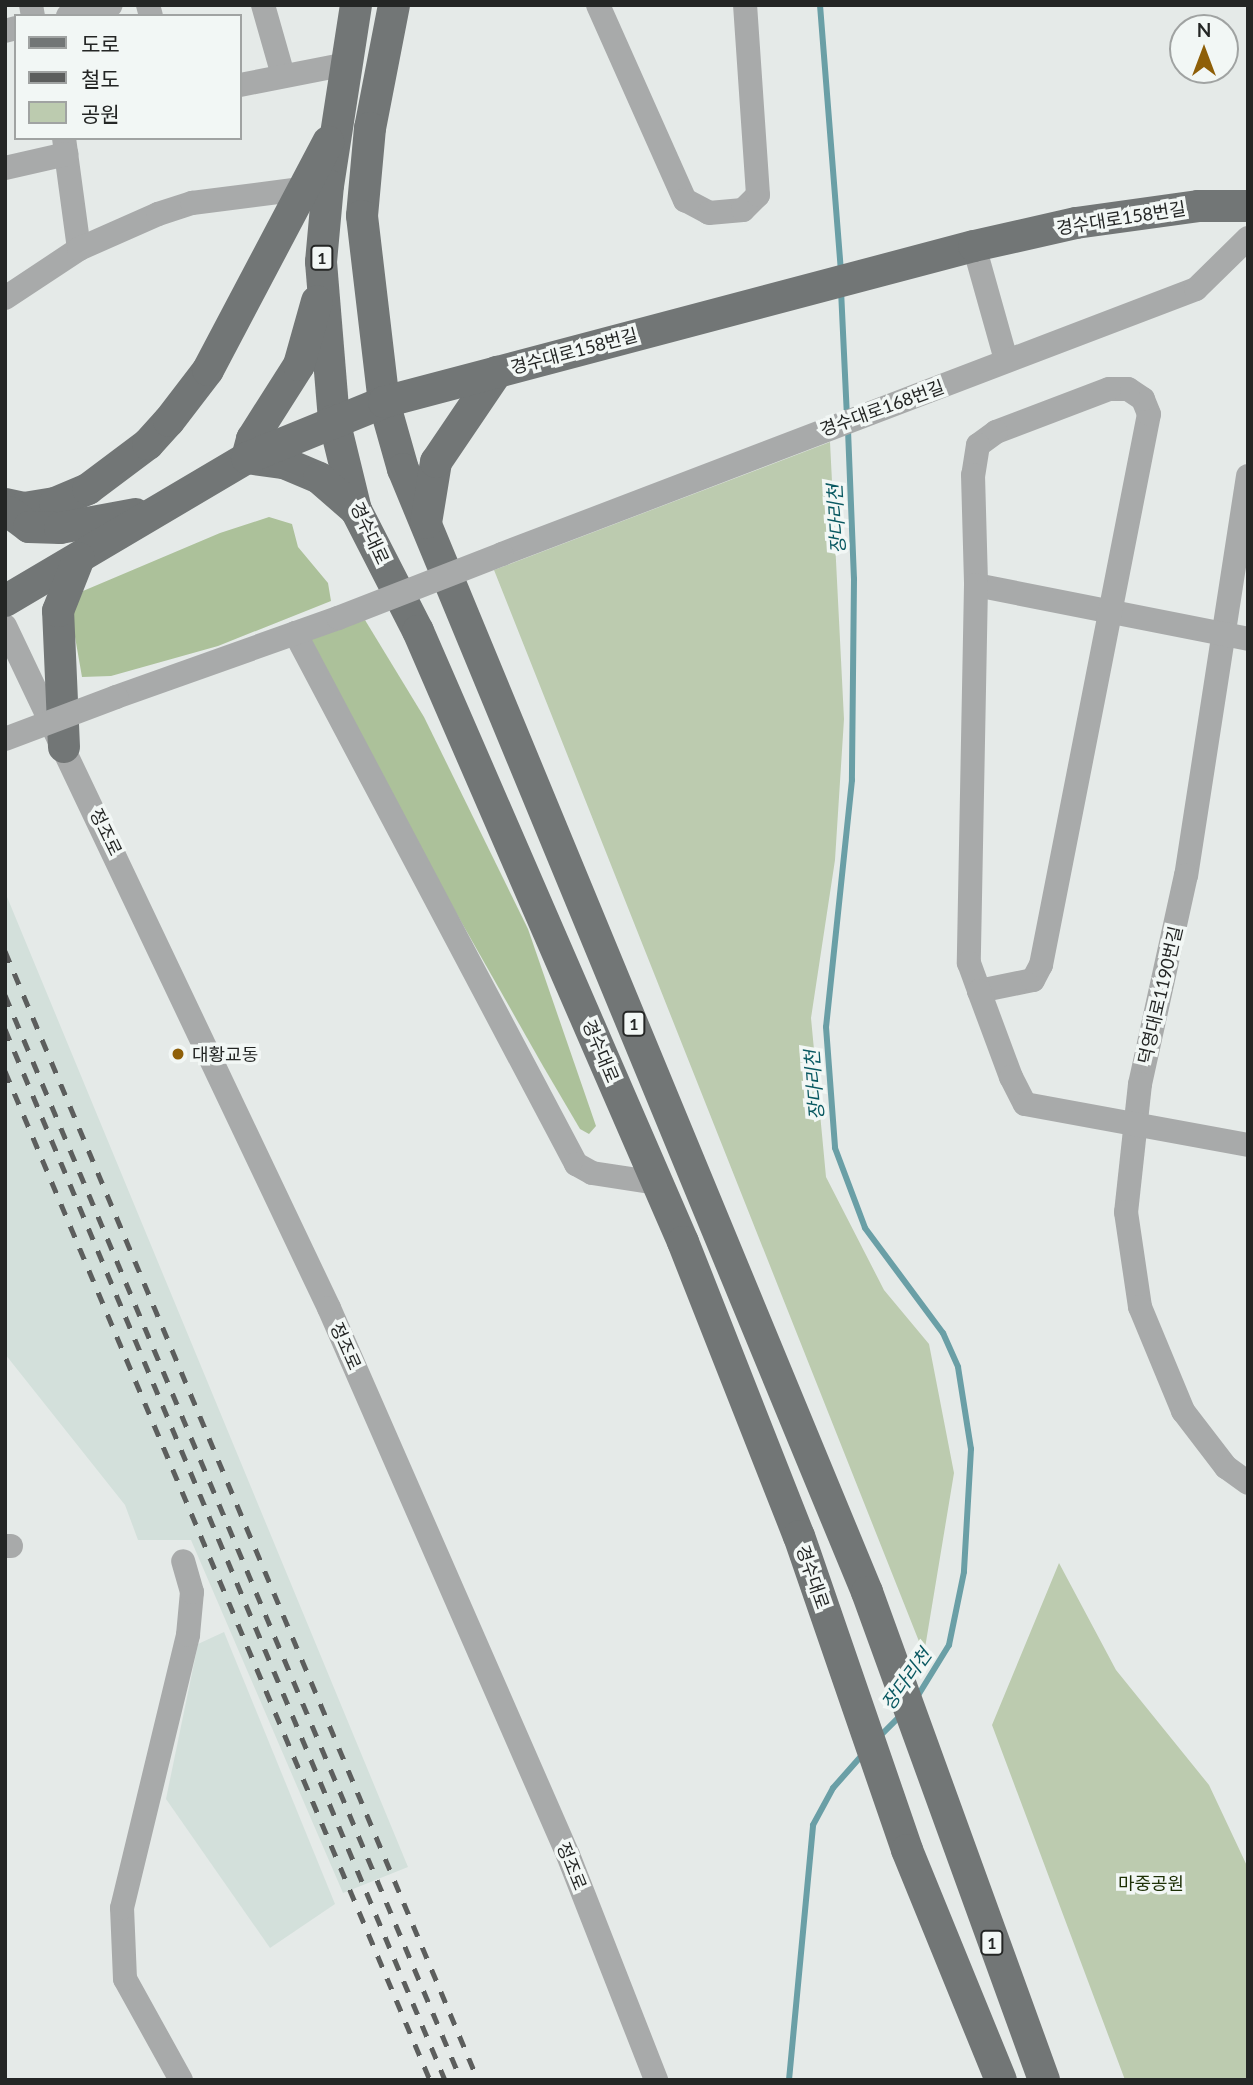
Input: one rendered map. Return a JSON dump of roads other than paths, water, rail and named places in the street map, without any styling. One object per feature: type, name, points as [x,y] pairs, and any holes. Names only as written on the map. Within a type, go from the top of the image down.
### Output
[{"type":"main road","name":"경수대로","points":[[356,5],[328,184],[323,281],[334,420],[356,510],[418,631],[658,1183],[799,1536],[907,1850],[1001,2080]]},
{"type":"main road","name":"1","points":[[394,5],[370,128],[362,216],[384,402],[426,524],[695,1170],[886,1646],[1044,2080]]},
{"type":"main road","points":[[5,504],[24,508],[55,503],[88,489],[155,436],[208,370],[301,189],[338,126]]},
{"type":"main road","name":"경수대로158번길","points":[[5,601],[247,458],[334,420],[384,402],[974,246],[1076,223],[1198,206],[1248,206]]},
{"type":"main road","points":[[323,281],[299,365],[253,439],[247,458],[284,463],[319,478],[356,510]]},
{"type":"main road","points":[[426,524],[436,462],[497,372]]},
{"type":"main road","points":[[5,509],[29,527],[60,528],[158,510]]},
{"type":"main road","points":[[64,747],[58,611],[79,558]]},
{"type":"street","points":[[76,14],[111,5]]},
{"type":"street","points":[[263,5],[283,75]]},
{"type":"street","points":[[598,5],[685,200],[709,213],[743,210],[758,195],[745,5]]},
{"type":"street","points":[[242,85],[347,64]]},
{"type":"street","points":[[5,169],[65,146],[79,250]]},
{"type":"street","points":[[5,298],[79,250],[192,203],[301,189]]},
{"type":"street","name":"경수대로168번길","points":[[5,739],[338,618],[806,436],[1196,289],[1248,238]]},
{"type":"street","points":[[974,246],[1006,360]]},
{"type":"street","points":[[979,990],[1033,980],[1041,965],[1149,414],[1143,399],[1128,389],[1109,389],[996,432],[978,445],[973,475],[976,584],[969,963],[979,990],[1025,1104],[1136,1122],[1248,1145]]},
{"type":"street","name":"덕영대로1190번길","points":[[1248,476],[1186,875],[1140,1084],[1126,1212],[1140,1307],[1183,1411],[1226,1467],[1248,1483]]},
{"type":"street","points":[[976,584],[1248,639]]},
{"type":"street","name":"정조로","points":[[5,626],[329,1308],[568,1855],[656,2080]]},
{"type":"street","points":[[295,633],[576,1164],[592,1173],[658,1183]]},
{"type":"street","points":[[181,2080],[125,1979],[122,1954],[127,1876],[168,1754],[188,1635],[192,1592],[184,1561]]},
{"type":"waterway","name":"장다리천","points":[[820,5],[841,272]]},
{"type":"waterway","name":"장다리천","points":[[841,290],[847,415]]},
{"type":"waterway","name":"장다리천","points":[[848,430],[854,579],[852,780],[826,1027],[835,1148],[865,1228],[943,1333],[958,1367],[971,1449],[964,1572],[949,1645],[917,1697]]},
{"type":"waterway","name":"장다리천","points":[[879,1737],[901,1715]]},
{"type":"waterway","name":"장다리천","points":[[789,2080],[813,1825],[833,1788],[864,1753]]},
{"type":"railway","points":[[5,951],[478,2080]]},
{"type":"railway","points":[[5,995],[461,2080]]},
{"type":"railway","points":[[5,1029],[445,2080]]},
{"type":"railway","points":[[5,1071],[430,2080]]},
{"type":"place","name":"대황교동","points":[[178,1054]]},
{"type":"park label","name":"마중공원","points":[[1151,1883]]}]
